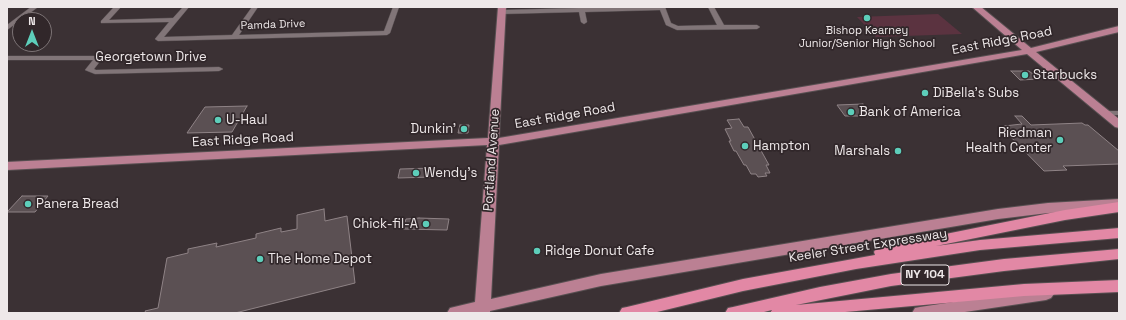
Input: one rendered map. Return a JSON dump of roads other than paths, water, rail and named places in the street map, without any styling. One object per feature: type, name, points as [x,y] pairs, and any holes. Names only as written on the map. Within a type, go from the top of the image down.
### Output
[{"type":"highway","points":[[772,279],[913,244],[1119,206]]},
{"type":"highway","name":"Keeler Street Expressway","points":[[627,313],[772,279],[856,263],[1021,241],[1119,233]]},
{"type":"highway","name":"NY 104","points":[[733,313],[834,290],[927,275],[1018,263],[1119,254]]},
{"type":"highway","points":[[778,313],[849,305],[1019,290],[1119,287]]},
{"type":"main road","points":[[976,7],[1119,125]]},
{"type":"main road","name":"Portland Avenue","points":[[482,310],[502,9]]},
{"type":"main road","name":"East Ridge Road","points":[[7,166],[493,142],[566,131],[1029,52],[1119,29]]},
{"type":"main road","points":[[455,313],[482,310],[623,276],[990,216],[1054,207],[1119,206]]},
{"type":"main road","points":[[920,313],[1007,298],[1119,287]]},
{"type":"street","points":[[7,28],[35,7]]},
{"type":"street","points":[[118,7],[103,22],[175,20],[186,7]]},
{"type":"street","points":[[234,37],[254,7]]},
{"type":"street","name":"Pamda Drive","points":[[175,20],[158,39],[388,33],[396,7]]},
{"type":"street","points":[[502,9],[662,7],[668,24],[682,29],[757,27]]},
{"type":"street","points":[[711,7],[722,28]]},
{"type":"street","points":[[582,8],[584,22]]},
{"type":"street","name":"Georgetown Drive","points":[[7,58],[95,58],[97,60],[89,70],[95,72],[219,69]]},
{"type":"street","points":[[1105,113],[1119,113]]},
{"type":"place","name":"Bishop Kearney Junior/Senior High School","points":[[867,18]]},
{"type":"place","name":"Starbucks","points":[[1025,75]]},
{"type":"place","name":"DiBella's Subs","points":[[925,93]]},
{"type":"place","name":"Bank of America","points":[[851,112]]},
{"type":"place","name":"U-Haul","points":[[218,120]]},
{"type":"place","name":"Dunkin'","points":[[464,129]]},
{"type":"place","name":"Riedman Health Center","points":[[1060,140]]},
{"type":"place","name":"Hampton","points":[[745,146]]},
{"type":"place","name":"Marshals","points":[[898,151]]},
{"type":"place","name":"Wendy's","points":[[416,173]]},
{"type":"place","name":"Panera Bread","points":[[28,204]]},
{"type":"place","name":"Chick-fil-A","points":[[426,224]]},
{"type":"place","name":"Ridge Donut Cafe","points":[[537,251]]},
{"type":"place","name":"The Home Depot","points":[[260,259]]}]
